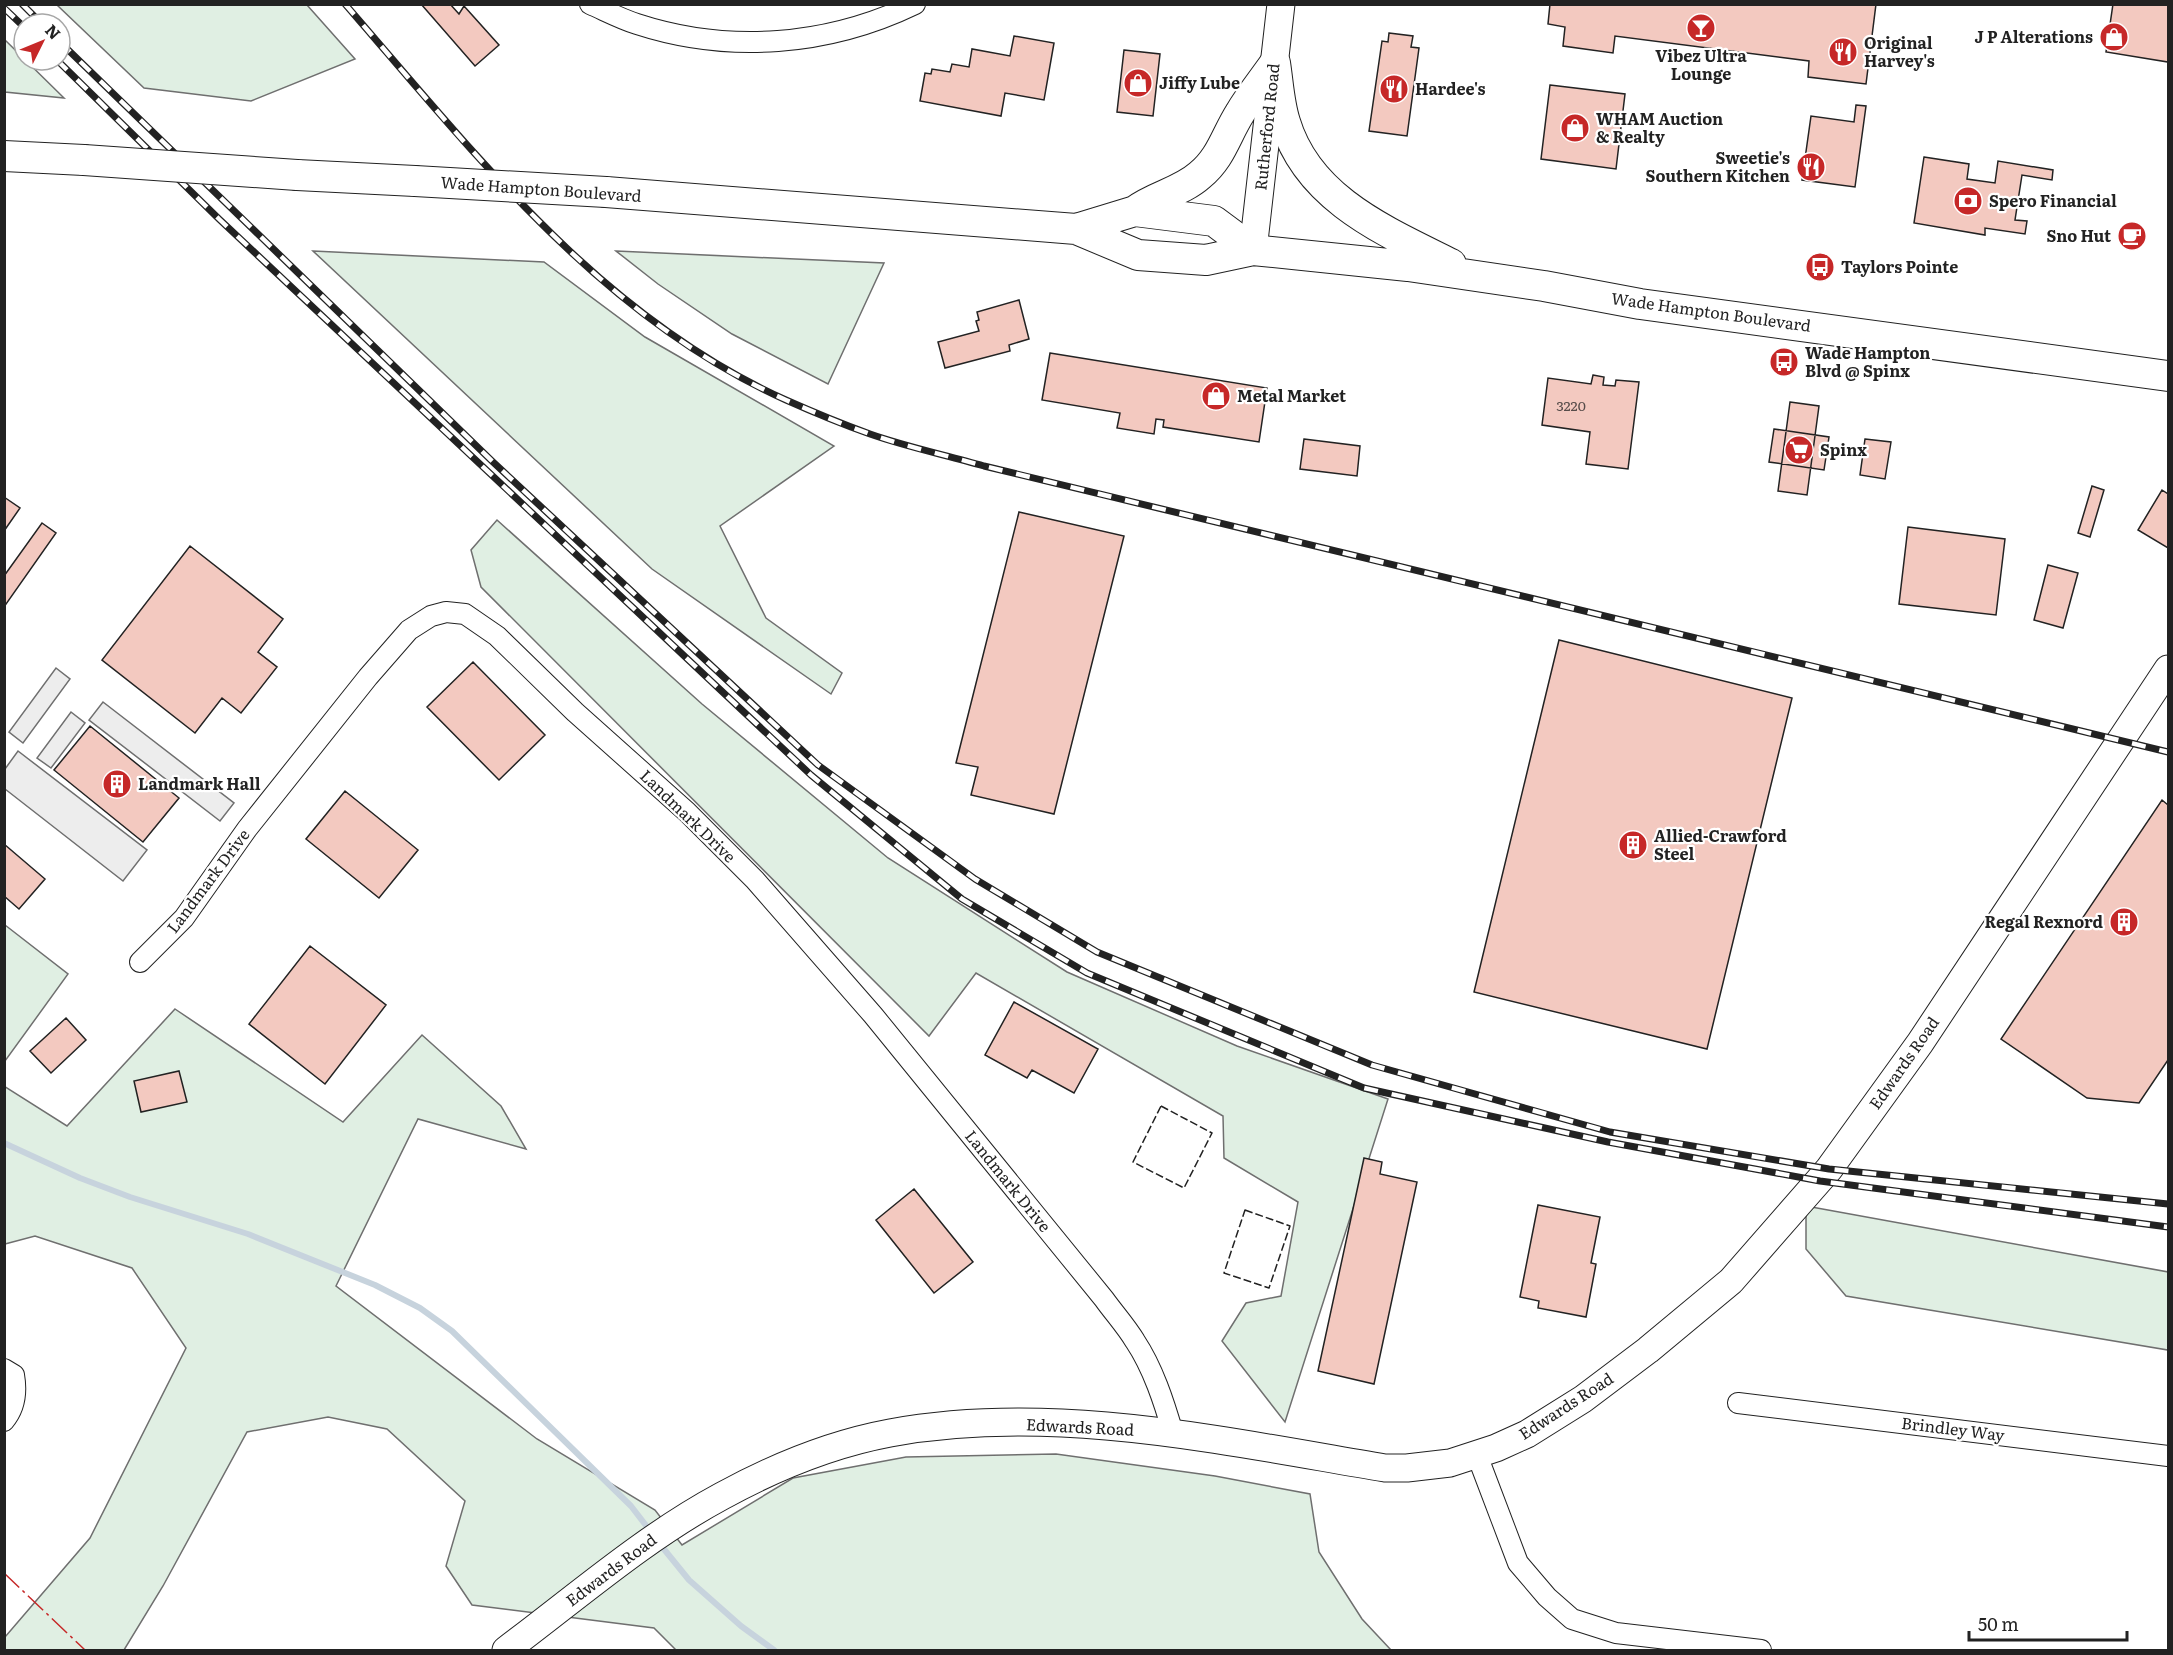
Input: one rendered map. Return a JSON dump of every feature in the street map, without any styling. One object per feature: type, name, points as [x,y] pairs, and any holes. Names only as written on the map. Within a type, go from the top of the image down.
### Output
[{"type":"main road","name":"Rutherford Road","points":[[1253,250],[1281,4]]},
{"type":"main road","points":[[1135,211],[1149,201],[1188,184],[1209,167],[1219,156],[1240,112],[1275,63]]},
{"type":"main road","points":[[1275,63],[1285,122],[1303,163],[1322,186],[1360,216],[1412,245],[1478,277]]},
{"type":"main road","name":"Wade Hampton Boulevard","points":[[4,156],[606,192],[1076,229],[1138,255],[1206,260],[1253,250],[1408,266],[1544,286],[1640,304],[2169,376]]},
{"type":"main road","name":"Wade Hampton Boulevard","points":[[1076,229],[1135,211],[1214,222],[1253,250]]},
{"type":"main road","name":"Edwards Road","points":[[506,1650],[662,1531],[722,1496],[810,1455],[889,1433],[933,1426],[1025,1423],[1090,1425],[1173,1433],[1385,1468],[1429,1467],[1450,1463],[1477,1455],[1527,1434],[1583,1399],[1648,1350],[1731,1281],[1820,1181],[1920,1043],[2169,669]]},
{"type":"street","points":[[590,4],[636,24],[682,36],[728,42],[772,43],[816,38],[856,28],[915,4]]},
{"type":"street","name":"Landmark Drive","points":[[140,963],[184,918],[247,829],[368,677],[409,630],[431,616],[446,612],[465,614],[497,636],[575,712],[702,827],[755,880],[873,1015],[1135,1340],[1148,1363],[1173,1433]]},
{"type":"street","points":[[4,1369],[14,1375],[16,1387],[14,1405],[4,1421]]},
{"type":"street","name":"Brindley Way","points":[[1738,1403],[2169,1456]]},
{"type":"street","points":[[1477,1455],[1518,1563],[1547,1597],[1572,1619],[1616,1633],[1761,1650]]},
{"type":"green space","points":[[57,5],[307,5],[355,59],[251,101],[144,88],[72,19],[72,12],[64,12]]},
{"type":"green space","points":[[4,39],[12,47],[12,72],[38,72],[64,98],[5,92]]},
{"type":"green space","points":[[313,251],[544,262],[645,337],[834,446],[720,526],[766,618],[842,673],[831,694],[652,569]]},
{"type":"green space","points":[[616,251],[884,263],[828,384],[732,334],[658,284]]},
{"type":"green space","points":[[497,520],[702,704],[888,858],[1067,972],[1237,1046],[1388,1099],[1285,1422],[1222,1341],[1246,1303],[1281,1296],[1298,1202],[1224,1158],[1223,1116],[976,973],[929,1036],[481,587],[471,550]]},
{"type":"green space","points":[[5,925],[68,974],[5,1061]]},
{"type":"green space","points":[[175,1009],[343,1122],[422,1035],[501,1106],[526,1149],[418,1119],[336,1286],[537,1439],[655,1510],[682,1545],[793,1478],[906,1457],[1056,1454],[1215,1476],[1310,1494],[1319,1552],[1362,1619],[1391,1650],[676,1650],[654,1628],[472,1605],[446,1566],[465,1501],[387,1429],[328,1417],[247,1432],[163,1586],[124,1650],[5,1650],[5,1637],[90,1538],[186,1348],[132,1268],[35,1236],[5,1244],[4,1086],[67,1126]]},
{"type":"green space","points":[[1806,1206],[2168,1272],[2168,1350],[1846,1296],[1806,1249]]},
{"type":"shaded area","points":[[56,668],[70,679],[23,743],[9,732]]},
{"type":"shaded area","points":[[103,702],[234,803],[220,821],[89,720]]},
{"type":"shaded area","points":[[71,712],[85,723],[51,768],[37,758]]},
{"type":"shaded area","points":[[18,751],[147,850],[123,881],[5,789],[5,769]]},
{"type":"building","points":[[421,4],[450,4],[459,14],[464,6],[499,45],[475,66]]},
{"type":"building","points":[[1550,4],[1876,4],[1866,84],[1808,77],[1809,61],[1615,36],[1613,53],[1563,46],[1565,27],[1548,24]]},
{"type":"building","points":[[2113,4],[2168,4],[2168,62],[2106,52]]},
{"type":"building","name":"Hardee's","points":[[1389,33],[1413,36],[1411,47],[1419,48],[1407,136],[1369,131],[1382,41],[1388,42]]},
{"type":"building","points":[[1014,36],[1054,43],[1044,100],[1005,93],[1001,116],[920,101],[925,73],[931,74],[932,69],[950,72],[952,64],[969,67],[972,49],[1010,56]]},
{"type":"building","name":"Jiffy Lube","points":[[1124,50],[1160,54],[1153,116],[1117,112]]},
{"type":"building","points":[[1550,85],[1625,94],[1616,169],[1541,159]]},
{"type":"building","points":[[1856,105],[1866,106],[1855,187],[1802,180],[1811,116],[1854,122]]},
{"type":"building","name":"Spero Financial","points":[[1924,157],[1969,164],[1967,179],[1995,183],[1998,161],[2053,170],[2052,180],[2022,175],[2015,220],[2027,221],[2025,234],[1985,228],[1985,235],[1914,223]]},
{"type":"building","name":"Sno Hut","points":[[2126,231],[2140,232],[2139,241],[2125,239]]},
{"type":"building","points":[[1019,300],[1029,339],[1009,345],[1010,351],[945,368],[938,342],[979,331],[976,321],[979,320],[977,312]]},
{"type":"building","points":[[1050,353],[1267,388],[1259,442],[1163,427],[1164,420],[1156,419],[1154,434],[1117,428],[1120,413],[1042,400]]},
{"type":"building","points":[[1593,375],[1604,377],[1603,385],[1615,386],[1616,380],[1639,382],[1628,469],[1586,464],[1590,432],[1542,425],[1548,378],[1591,384]]},
{"type":"building","points":[[1790,402],[1819,406],[1807,495],[1778,491]]},
{"type":"building","name":"Spinx","points":[[1774,429],[1829,437],[1824,470],[1769,462]]},
{"type":"building","points":[[1304,439],[1360,446],[1357,476],[1300,469]]},
{"type":"building","points":[[1865,439],[1891,442],[1885,479],[1860,475]]},
{"type":"building","points":[[2092,486],[2104,490],[2090,537],[2078,533]]},
{"type":"building","points":[[2162,490],[2168,494],[2168,548],[2138,530]]},
{"type":"building","points":[[4,497],[20,508],[4,531]]},
{"type":"building","points":[[1019,512],[1124,536],[1054,814],[971,795],[978,767],[956,763]]},
{"type":"building","points":[[42,523],[56,533],[4,607],[4,576]]},
{"type":"building","points":[[1908,527],[2005,539],[1996,615],[1899,604]]},
{"type":"building","points":[[190,546],[283,619],[258,652],[277,667],[241,713],[222,698],[195,733],[102,660]]},
{"type":"building","points":[[2048,565],[2078,573],[2063,628],[2034,620]]},
{"type":"building","name":"Allied-Crawford Steel","points":[[1559,640],[1792,698],[1707,1049],[1474,992]]},
{"type":"building","points":[[473,662],[545,735],[499,780],[427,707]]},
{"type":"building","name":"Landmark Hall","points":[[90,726],[179,798],[143,842],[54,770]]},
{"type":"building","points":[[345,791],[418,850],[379,898],[306,839]]},
{"type":"building","name":"Regal Rexnord","points":[[2162,800],[2168,805],[2168,1060],[2139,1103],[2087,1098],[2001,1039]]},
{"type":"building","points":[[4,844],[45,879],[19,909],[4,896]]},
{"type":"building","points":[[310,946],[386,1005],[325,1084],[249,1024]]},
{"type":"building","points":[[1014,1002],[1098,1049],[1074,1093],[1032,1070],[1027,1078],[985,1055]]},
{"type":"building","points":[[66,1018],[86,1040],[51,1073],[30,1051]]},
{"type":"building","points":[[179,1071],[187,1102],[141,1112],[134,1081]]},
{"type":"building","points":[[1364,1158],[1382,1162],[1380,1174],[1417,1182],[1374,1384],[1318,1371]]},
{"type":"building","points":[[914,1189],[973,1262],[934,1293],[876,1220]]},
{"type":"building","points":[[1538,1205],[1600,1217],[1591,1263],[1596,1264],[1586,1317],[1538,1308],[1539,1301],[1520,1297]]},
{"type":"waterway","points":[[4,1143],[80,1178],[130,1197],[248,1234],[375,1285],[420,1308],[452,1331],[631,1506],[651,1532]]},
{"type":"waterway","points":[[659,1543],[689,1580],[741,1626],[774,1650]]},
{"type":"railway","points":[[22,4],[30,12]]},
{"type":"railway","points":[[345,4],[493,173],[599,278],[657,324],[719,365],[786,400],[828,418],[884,439],[984,466],[2168,752]]},
{"type":"railway","points":[[4,8],[12,16]]},
{"type":"railway","points":[[72,54],[493,462],[818,765],[975,879],[1097,952],[1372,1065],[1610,1132],[1829,1169],[2168,1204]]},
{"type":"railway","points":[[69,72],[219,219],[811,775],[962,899],[1087,973],[1364,1088],[1608,1142],[1820,1181],[2168,1227]]},
{"type":"fence","points":[[1161,1106],[1212,1133],[1184,1188],[1133,1162],[1161,1106]]},
{"type":"fence","points":[[1245,1210],[1290,1226],[1269,1288],[1224,1273],[1245,1210]]},
{"type":"power","points":[[4,1573],[85,1650]]},
{"type":"place","name":"Vibez Ultra Lounge","points":[[1701,28]]},
{"type":"place","name":"J P Alterations","points":[[2114,37]]},
{"type":"place","name":"Original Harvey's","points":[[1843,52]]},
{"type":"place","name":"Jiffy Lube","points":[[1138,83]]},
{"type":"place","name":"Hardee's","points":[[1394,89]]},
{"type":"place","name":"WHAM Auction & Realty","points":[[1575,128]]},
{"type":"place","name":"Sweetie's Southern Kitchen","points":[[1811,167]]},
{"type":"place","name":"Spero Financial","points":[[1968,201]]},
{"type":"place","name":"Sno Hut","points":[[2132,236]]},
{"type":"place","name":"Taylors Pointe","points":[[1820,267]]},
{"type":"place","name":"Wade Hampton Blvd @ Spinx","points":[[1784,362]]},
{"type":"place","name":"Metal Market","points":[[1216,396]]},
{"type":"place","name":"Spinx","points":[[1799,450]]},
{"type":"place","name":"Landmark Hall","points":[[117,784]]},
{"type":"place","name":"Allied-Crawford Steel","points":[[1633,845]]},
{"type":"place","name":"Regal Rexnord","points":[[2124,922]]}]
